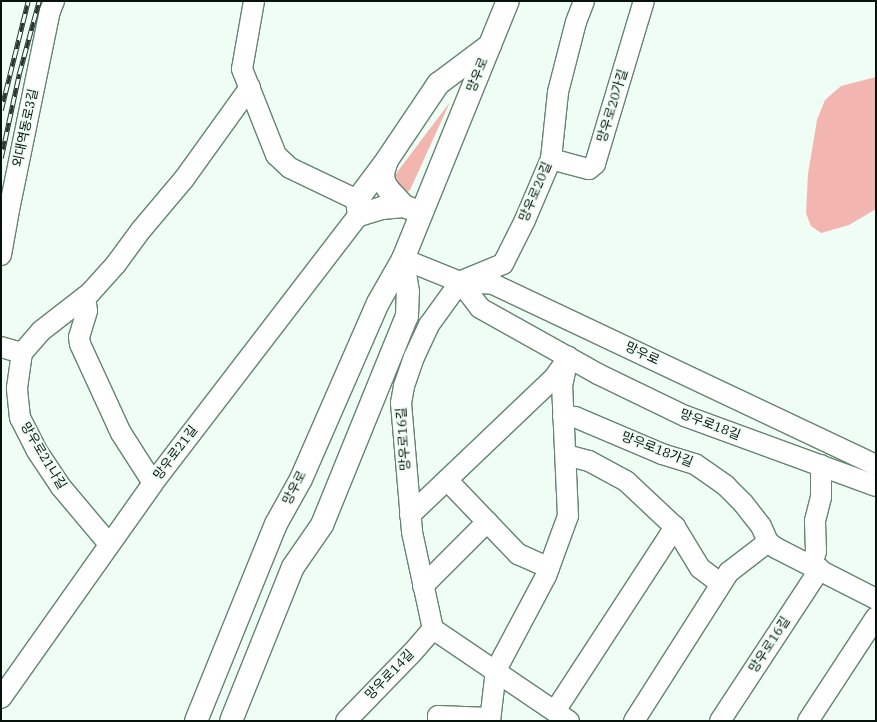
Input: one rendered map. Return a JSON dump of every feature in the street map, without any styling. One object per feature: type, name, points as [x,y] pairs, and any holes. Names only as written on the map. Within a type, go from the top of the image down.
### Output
[{"type":"main road","name":"망우로","points":[[196,721],[276,524],[301,479],[378,303],[403,259],[413,210],[490,45],[508,1]]},
{"type":"main road","points":[[358,208],[387,160],[438,84],[490,45]]},
{"type":"main road","points":[[387,160],[383,173],[384,182],[388,190],[413,210]]},
{"type":"main road","points":[[358,208],[413,210]]},
{"type":"main road","points":[[231,721],[293,567],[322,525],[407,316],[408,292],[403,259]]},
{"type":"street","name":"외대역동로3길","points":[[1,255],[50,11],[54,1]]},
{"type":"street","points":[[254,1],[242,69],[276,155],[290,168],[358,208]]},
{"type":"street","name":"망우로20길","points":[[460,282],[503,264],[525,220],[550,159],[558,92],[576,22],[584,1]]},
{"type":"street","name":"망우로20가길","points":[[550,159],[589,169],[595,164],[644,1]]},
{"type":"street","points":[[1,347],[22,353],[41,331],[85,297],[116,264],[141,230],[184,179],[250,87]]},
{"type":"street","name":"망우로21길","points":[[1,698],[153,483],[358,208]]},
{"type":"street","name":"망우로","points":[[403,259],[460,282],[493,284],[876,465]]},
{"type":"street","name":"망우로18길","points":[[460,282],[480,308],[598,374],[685,416],[876,486]]},
{"type":"street","name":"망우로16길","points":[[432,629],[422,586],[410,515],[401,410],[404,386],[429,325],[460,282]]},
{"type":"street","points":[[85,297],[87,311],[79,337],[80,344],[121,433],[153,483]]},
{"type":"street","name":"망우로21나길","points":[[22,353],[17,388],[20,418],[37,451],[61,487],[109,544]]},
{"type":"street","points":[[438,721],[438,716],[490,720],[496,670],[549,568],[568,516],[562,386],[568,357]]},
{"type":"street","points":[[410,515],[554,378],[568,357]]},
{"type":"street","name":"망우로18가길","points":[[563,416],[575,417],[662,454],[695,464],[726,486],[743,503],[760,526],[768,542]]},
{"type":"street","points":[[566,455],[589,461],[626,481],[675,527],[700,568],[721,584]]},
{"type":"street","points":[[816,567],[814,521],[821,497],[821,465]]},
{"type":"street","points":[[447,480],[518,554],[549,568]]},
{"type":"street","points":[[422,586],[487,522]]},
{"type":"street","points":[[432,629],[496,670],[562,716],[675,527]]},
{"type":"street","points":[[634,721],[729,572],[768,542],[776,548],[816,567],[876,599]]},
{"type":"street","name":"망우로16길","points":[[720,721],[816,567]]},
{"type":"street","points":[[808,721],[876,617]]},
{"type":"street","name":"망우로14길","points":[[346,721],[432,629]]},
{"type":"shaded area","points":[[876,77],[876,209],[849,225],[821,233],[811,226],[806,213],[808,174],[817,120],[825,100],[841,86]]},
{"type":"shaded area","points":[[450,102],[410,190],[406,193],[400,187],[395,175]]},
{"type":"railway","points":[[1,110],[28,1]]},
{"type":"railway","points":[[1,158],[19,74],[39,1]]}]
